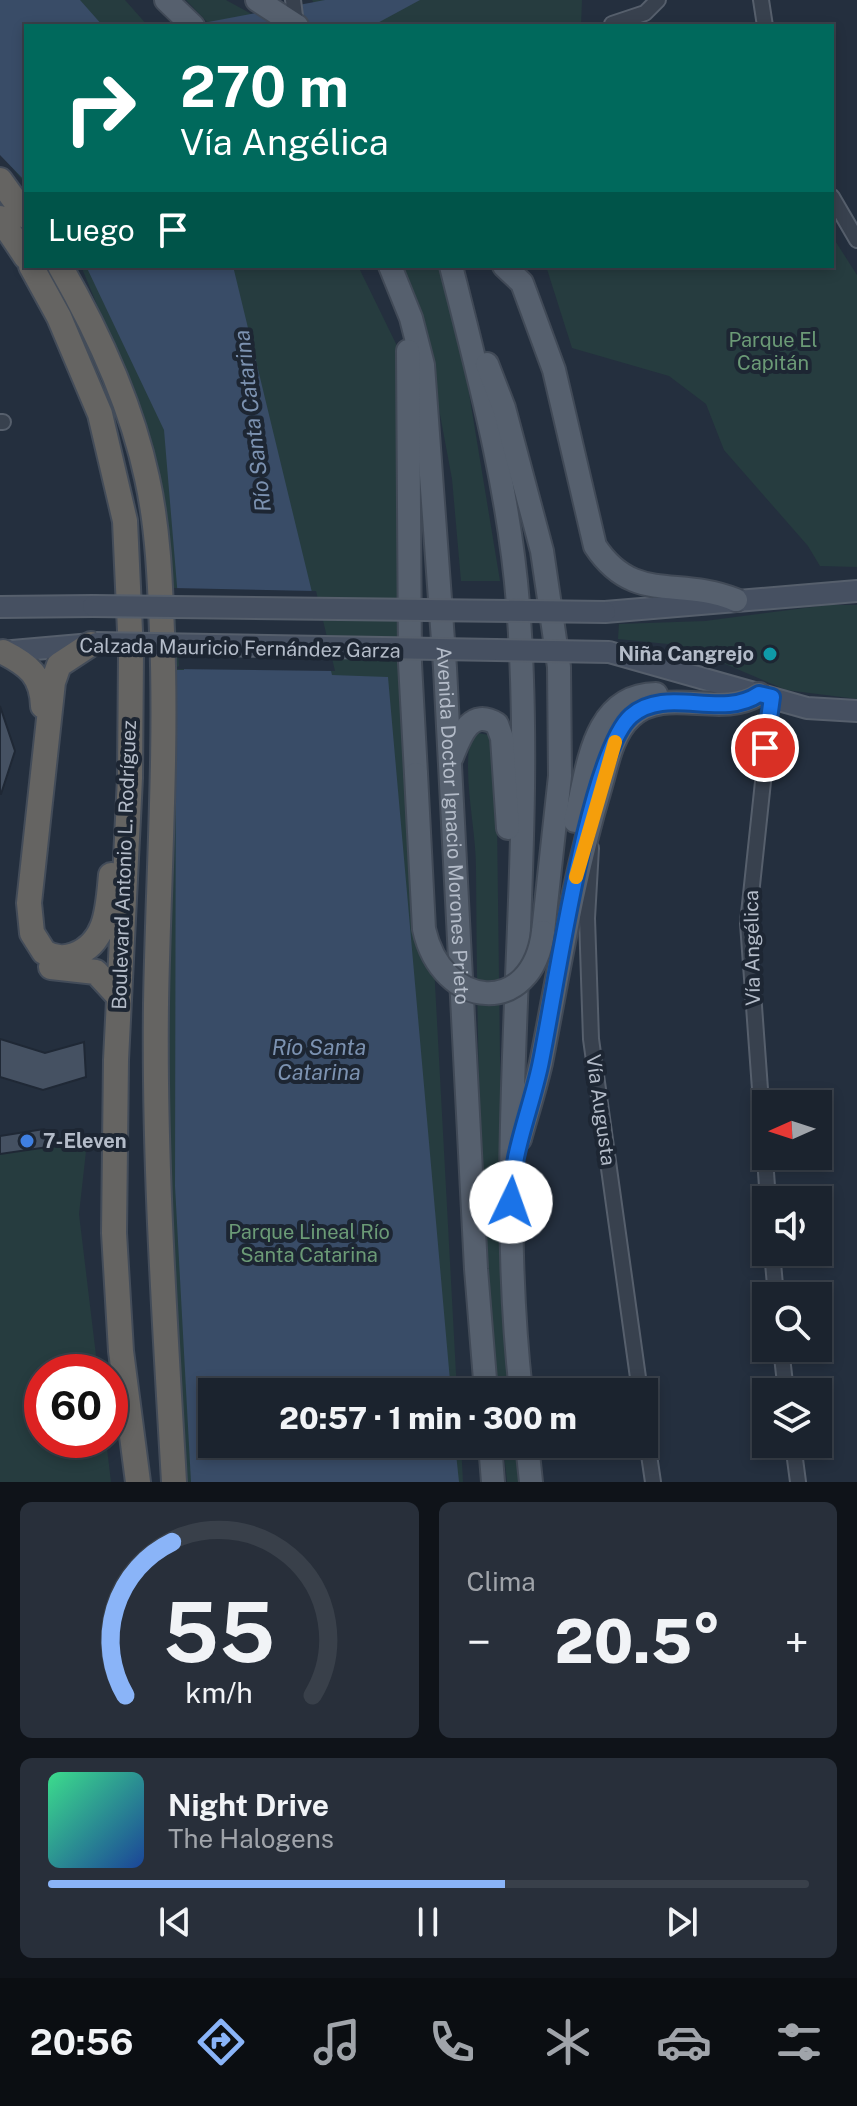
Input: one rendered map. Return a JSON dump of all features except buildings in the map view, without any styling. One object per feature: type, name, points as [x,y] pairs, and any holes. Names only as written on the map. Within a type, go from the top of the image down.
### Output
[{"type":"highway","points":[[0,180],[24,213]]},
{"type":"highway","points":[[0,218],[24,254]]},
{"type":"highway","name":"Boulevard Antonio L. Rodríguez","points":[[32,268],[80,365],[116,470],[130,571],[130,778],[119,997],[114,1233],[116,1297],[138,1482]]},
{"type":"highway","name":"Boulevard Antonio L. Rodríguez","points":[[61,268],[88,314],[111,368],[139,446],[156,524],[164,695],[156,1007],[158,1185],[174,1482]]},
{"type":"highway","points":[[93,644],[59,665],[53,682],[29,903],[32,933],[38,945],[51,956],[65,957],[80,952],[102,931],[116,837],[130,778]]},
{"type":"highway","points":[[2,652],[29,667],[42,688],[41,731],[18,906],[21,938],[31,955],[46,965],[103,975],[119,997]]},
{"type":"main road","points":[[166,0],[191,24]]},
{"type":"main road","points":[[257,0],[294,24]]},
{"type":"main road","name":"Avenida Doctor Ignacio Morones Prieto","points":[[391,268],[411,318],[423,365],[451,761],[476,1269],[485,1378]]},
{"type":"main road","points":[[452,268],[491,422],[510,529],[518,606],[520,924],[511,1171],[512,1262],[520,1378]]},
{"type":"main road","points":[[506,268],[522,283],[537,319],[554,370],[595,546],[610,569],[643,584],[707,589],[736,600]]},
{"type":"main road","points":[[411,318],[408,356],[410,663],[424,929],[428,946],[443,974],[461,987],[477,993],[509,988],[536,964],[555,834],[561,713],[555,632],[542,551],[496,381],[469,338]]},
{"type":"main road","name":"Calzada Mauricio Fernández Garza","points":[[0,607],[605,612],[857,591]]},
{"type":"main road","name":"Calzada Mauricio Fernández Garza","points":[[2,652],[93,644],[609,652],[807,708],[857,711]]},
{"type":"main road","points":[[543,932],[556,905],[594,740],[612,711],[637,696],[652,694],[683,696],[712,704]]},
{"type":"main road","points":[[511,1171],[538,1073],[589,826],[615,740],[631,716],[654,706],[741,704],[766,696]]},
{"type":"main road","points":[[451,761],[469,724],[481,718],[497,724],[502,738],[510,861],[520,924]]},
{"type":"main road","points":[[491,1458],[493,1482]]},
{"type":"main road","points":[[528,1458],[531,1482]]},
{"type":"street","points":[[293,0],[296,24]]},
{"type":"street","points":[[612,24],[645,13],[658,0]]},
{"type":"street","points":[[761,0],[765,24]]},
{"type":"street","points":[[834,200],[857,240]]},
{"type":"street","name":"Vía Angélica","points":[[766,696],[748,923],[767,1186]]},
{"type":"street","name":"Vía Augusta","points":[[589,826],[592,855],[586,946],[591,1039],[638,1378]]},
{"type":"street","points":[[649,1458],[653,1482]]},
{"type":"street","points":[[795,1458],[798,1482]]},
{"type":"green space","points":[[0,0],[125,0],[146,24],[24,24],[24,182],[0,152]]},
{"type":"green space","points":[[186,0],[226,0],[269,24],[209,24]]},
{"type":"green space","points":[[312,0],[582,0],[581,24],[329,24]]},
{"type":"green space","name":"Parque El Capitán","points":[[834,239],[857,275],[857,567],[820,566],[808,546],[724,450],[706,404],[669,376],[572,348],[547,268],[834,268]]},
{"type":"green space","name":"Río Santa Catarina","points":[[82,268],[359,268],[401,354],[456,1378],[198,1378],[198,1458],[462,1458],[463,1482],[182,1482],[165,1119],[172,586],[166,512],[136,400]]},
{"type":"green space","points":[[400,268],[442,268],[467,381],[500,581],[461,581],[452,479],[433,377]]},
{"type":"green space","points":[[828,605],[857,605],[857,699],[786,690],[704,655],[668,644],[618,639],[619,624],[705,621]]},
{"type":"green space","points":[[471,735],[489,735],[496,742],[502,1215],[512,1378],[497,1378],[483,1196],[475,853],[468,768]]},
{"type":"green space","points":[[87,1142],[79,1214],[96,1354],[24,1354],[24,1458],[108,1458],[111,1482],[0,1482],[0,1154]]},
{"type":"green space","points":[[504,1458],[517,1458],[520,1482],[507,1482]]},
{"type":"water","points":[[0,0],[80,0],[101,24],[24,24],[24,180],[0,155]]},
{"type":"water","points":[[325,0],[420,0],[376,24],[198,24]]},
{"type":"water","name":"Río Santa Catarina","points":[[87,268],[233,268],[332,675],[388,677],[450,1378],[198,1378],[198,1458],[456,1458],[459,1482],[191,1482],[175,1186],[176,692],[177,670],[184,670],[164,430]]},
{"type":"pier","points":[[173,588],[316,591],[335,671],[173,669],[179,666]]},
{"type":"slow traffic","points":[[576,877],[615,742]]},
{"type":"place","name":"Niña Cangrejo","points":[[770,654]]},
{"type":"place","name":"7-Eleven","points":[[27,1141]]},
{"type":"route","points":[[511,1202],[511,1171],[541,1062],[573,889],[615,740],[631,716],[647,708],[668,704],[732,706],[747,702],[759,694],[772,697],[765,748]]},
{"type":"park label","name":"Parque Lineal Río Santa Catarina","points":[[309,1244]]}]
